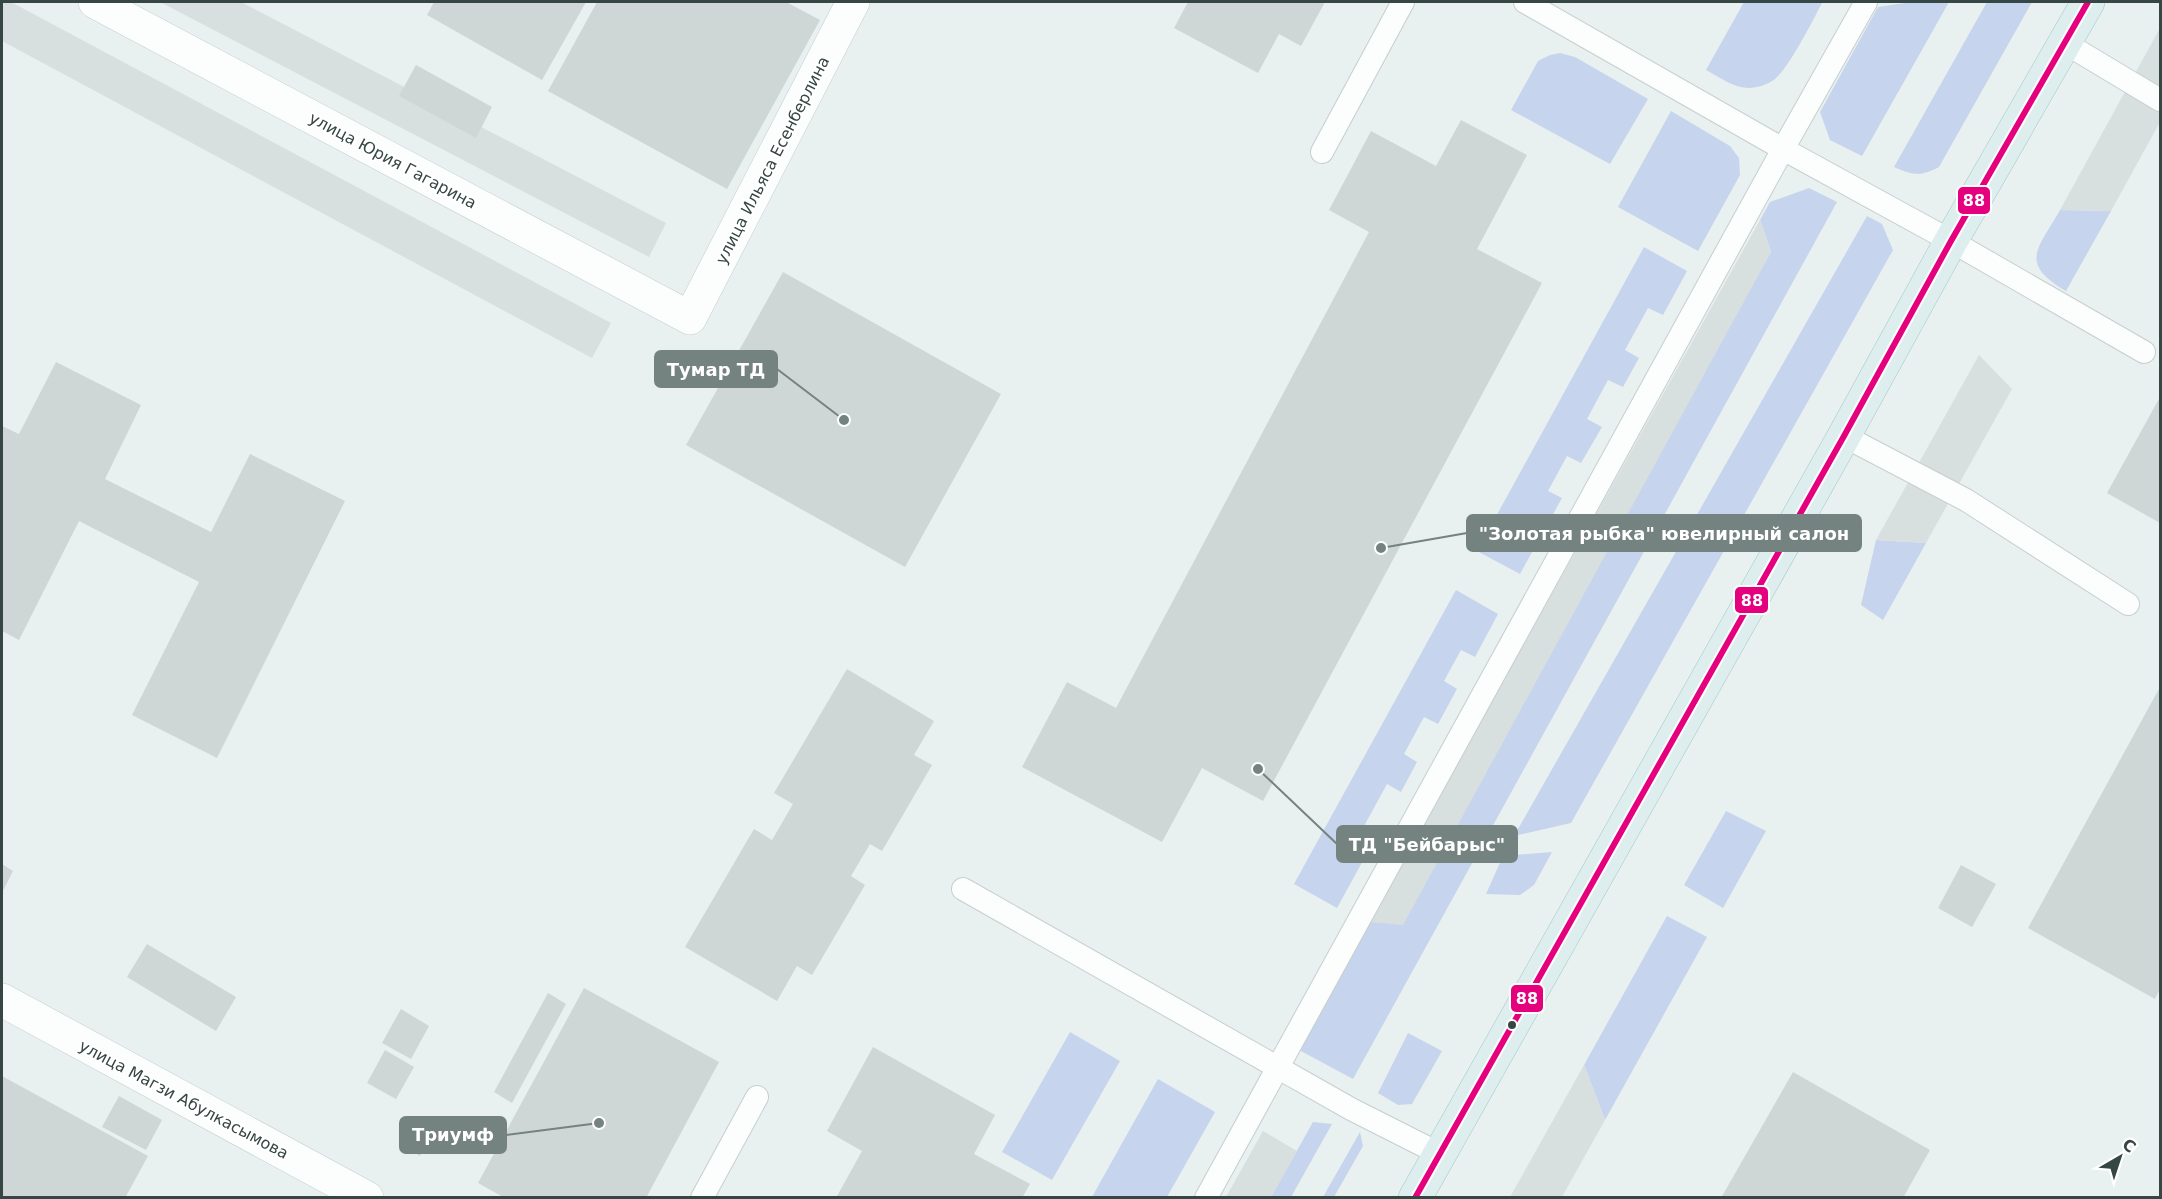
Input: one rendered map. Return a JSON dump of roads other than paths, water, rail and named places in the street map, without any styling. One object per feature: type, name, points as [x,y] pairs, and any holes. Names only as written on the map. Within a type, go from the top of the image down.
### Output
[{"type":"highway","points":[[1415,1197],[1844,436],[1951,241],[2088,2]]},
{"type":"street","name":"улица Юрия Гагарина","points":[[95,2],[690,318]]},
{"type":"street","name":"улица Ильяса Есенберлина","points":[[690,318],[853,2]]},
{"type":"street","name":"улица Магзи Абулкасымова","points":[[2,1000],[367,1197]]},
{"type":"lane","points":[[1322,152],[1403,2]]},
{"type":"lane","points":[[1525,2],[2144,352]]},
{"type":"lane","points":[[1206,1197],[1783,148],[1866,2]]},
{"type":"lane","points":[[2065,43],[2160,100]]},
{"type":"lane","points":[[1844,436],[1966,500],[2128,604]]},
{"type":"lane","points":[[963,889],[1351,1109],[1440,1154]]},
{"type":"lane","points":[[702,1197],[758,1096]]},
{"type":"place","name":"Тумар ТД","points":[[844,420]]},
{"type":"place","name":"\"Золотая рыбка\" ювелирный салон","points":[[1381,548]]},
{"type":"place","name":"ТД \"Бейбарыс\"","points":[[1258,769]]},
{"type":"place","name":"Триумф","points":[[599,1123]]}]
